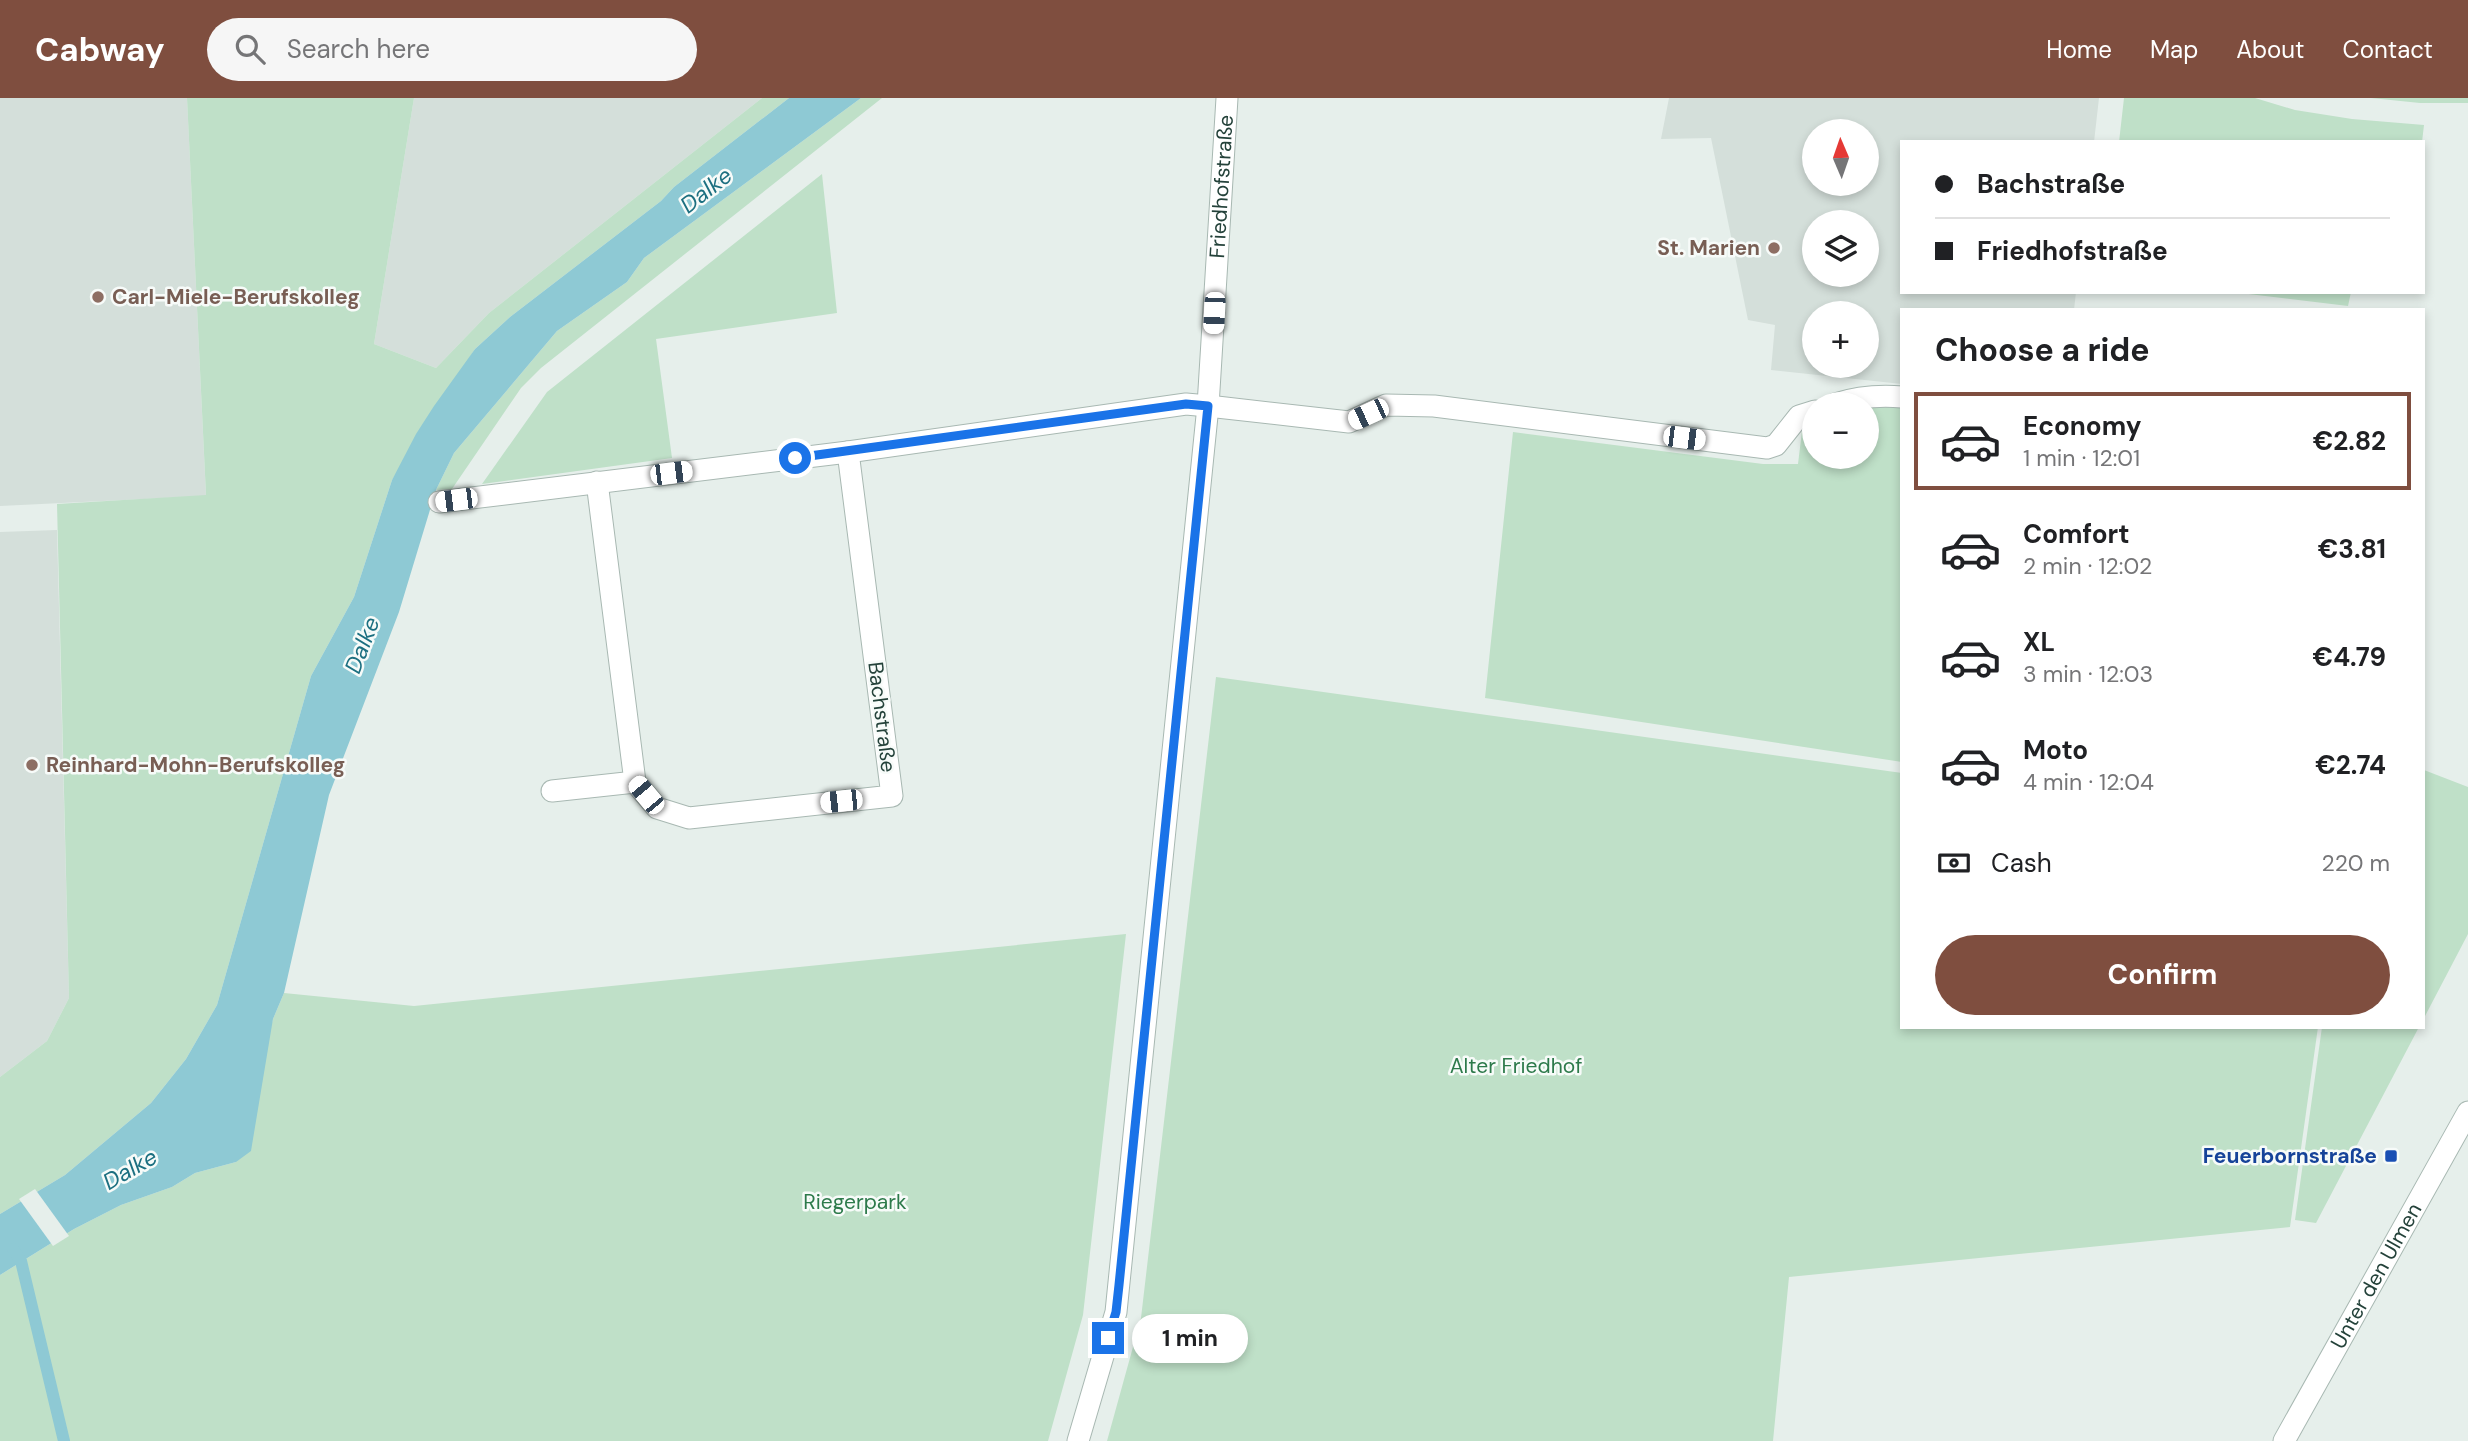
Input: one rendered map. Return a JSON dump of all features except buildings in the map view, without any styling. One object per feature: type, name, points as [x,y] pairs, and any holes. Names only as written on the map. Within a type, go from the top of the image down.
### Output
[{"type":"street","name":"Friedhofstraße","points":[[1078,1441],[1116,1312],[1208,406],[1227,98]]},
{"type":"street","points":[[1879,396],[1900,397]]},
{"type":"street","points":[[439,502],[848,452],[1186,404],[1349,422],[1386,405],[1434,405],[1767,448],[1776,445],[1802,415]]},
{"type":"street","name":"Bachstraße","points":[[635,782],[657,808],[689,818],[892,796],[848,452]]},
{"type":"street","points":[[552,791],[635,782],[597,482]]},
{"type":"street","name":"Unter den Ulmen","points":[[2284,1441],[2468,1112]]},
{"type":"shaded area","name":"Carl-Miele-Berufskolleg","points":[[0,98],[187,98],[206,496],[0,506]]},
{"type":"shaded area","points":[[414,98],[762,98],[489,313],[436,368],[374,344]]},
{"type":"shaded area","name":"St. Marien","points":[[1669,98],[2099,98],[2094,140],[1900,140],[1900,294],[2076,294],[2074,308],[1900,308],[1900,384],[1846,378],[1879,378],[1879,301],[1802,301],[1802,373],[1771,370],[1775,325],[1748,320],[1711,138],[1661,139]]},
{"type":"shaded area","name":"Reinhard-Mohn-Berufskolleg","points":[[57,530],[69,998],[47,1041],[0,1077],[0,532]]},
{"type":"green space","points":[[187,98],[414,98],[374,344],[436,368],[489,313],[762,98],[789,98],[510,317],[475,349],[392,480],[354,597],[311,676],[217,1005],[186,1059],[151,1103],[65,1175],[0,1214],[0,1077],[47,1041],[69,998],[57,504],[206,495]]},
{"type":"green space","points":[[861,98],[882,98],[541,368],[521,388],[452,489],[436,490],[454,453],[557,331],[627,282],[644,258]]},
{"type":"green space","points":[[2124,98],[2255,98],[2295,110],[2352,119],[2424,125],[2422,140],[2119,140]]},
{"type":"green space","points":[[2371,98],[2468,98],[2468,103],[2420,103]]},
{"type":"green space","points":[[822,174],[837,313],[656,339],[672,458],[482,484],[547,392]]},
{"type":"green space","points":[[2249,294],[2351,294],[2348,306]]},
{"type":"green space","points":[[1900,406],[1900,762],[1485,698],[1513,432],[1763,464],[1798,464],[1802,431],[1802,469],[1879,469],[1879,407]]},
{"type":"green space","name":"Alter Friedhof","points":[[1216,677],[1900,773],[1900,1029],[2318,1029],[2290,1227],[1789,1277],[1773,1441],[1107,1441],[1141,1318]]},
{"type":"green space","points":[[2425,770],[2468,787],[2468,934],[2425,1016]]},
{"type":"green space","name":"Riegerpark","points":[[1126,934],[1083,1315],[1048,1441],[0,1441],[0,1275],[74,1229],[121,1205],[172,1187],[195,1173],[236,1162],[273,1019],[284,993],[414,1006]]},
{"type":"green space","points":[[2322,1029],[2418,1029],[2316,1223],[2295,1220]]},
{"type":"water","name":"Dalke","points":[[789,98],[861,98],[644,258],[627,282],[557,331],[454,453],[436,490],[399,612],[329,795],[284,993],[273,1019],[251,1151],[236,1162],[195,1173],[172,1187],[121,1205],[74,1229],[0,1275],[0,1214],[65,1175],[151,1103],[186,1059],[217,1005],[311,676],[354,597],[392,480],[434,406],[475,349],[510,317]]},
{"type":"pier","points":[[35,1189],[69,1236],[53,1246],[19,1199]]},
{"type":"waterway","points":[[13,1249],[21,1261],[64,1441]]},
{"type":"place","name":"St. Marien","points":[[1774,248]]},
{"type":"place","name":"Carl-Miele-Berufskolleg","points":[[98,297]]},
{"type":"place","name":"Reinhard-Mohn-Berufskolleg","points":[[32,765]]},
{"type":"place","name":"Feuerbornstraße","points":[[2391,1156]]},
{"type":"route","points":[[795,458],[1186,404],[1208,406],[1151,988],[1116,1312],[1108,1338]]}]
